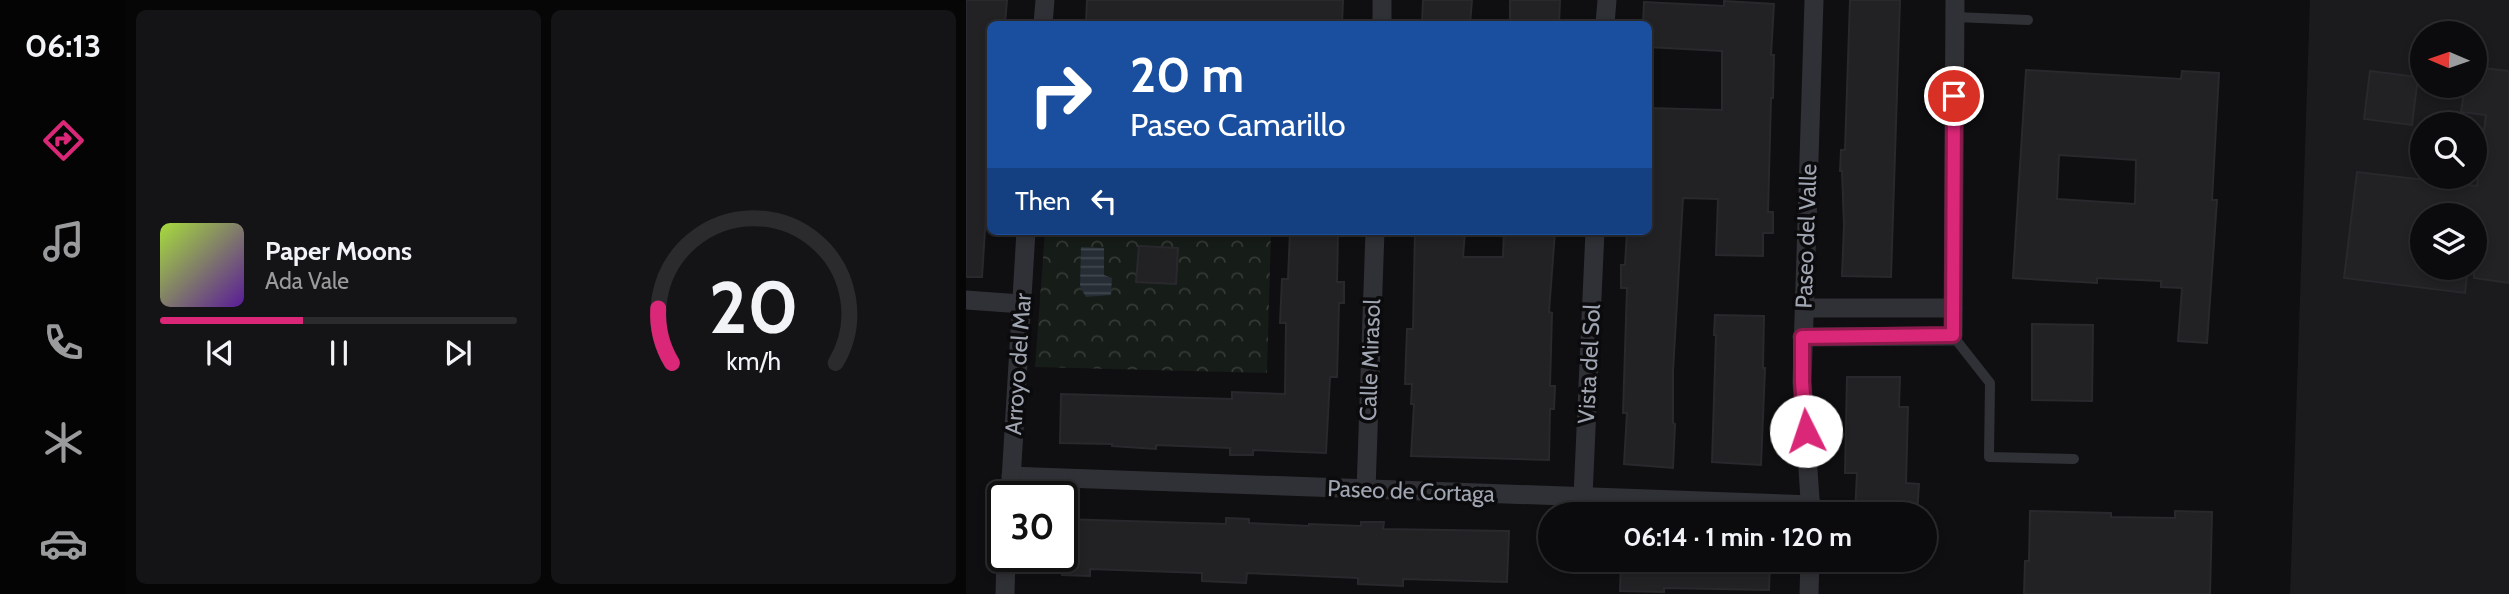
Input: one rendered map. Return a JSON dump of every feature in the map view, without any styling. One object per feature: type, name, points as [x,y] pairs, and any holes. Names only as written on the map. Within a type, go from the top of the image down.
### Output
[{"type":"street","points":[[1043,21],[1045,0]]},
{"type":"street","points":[[1382,0],[1382,21]]},
{"type":"street","points":[[1605,21],[1606,0]]},
{"type":"street","name":"Paseo del Valle","points":[[1811,502],[1802,382],[1802,337],[1814,0]]},
{"type":"street","points":[[1802,337],[1953,335],[1955,8]]},
{"type":"street","name":"Arroyo del Mar","points":[[1011,481],[1026,235]]},
{"type":"street","name":"Calle Mirasol","points":[[1366,489],[1375,235]]},
{"type":"street","name":"Vista del Sol","points":[[1583,496],[1595,235]]},
{"type":"street","points":[[966,300],[1022,304]]},
{"type":"street","points":[[1804,308],[1953,308]]},
{"type":"street","name":"Paseo de Cortaga","points":[[1011,476],[1583,496],[1681,502]]},
{"type":"street","points":[[1004,594],[1005,572]]},
{"type":"street","points":[[1809,594],[1810,572]]},
{"type":"lane","points":[[1955,8],[2028,20]]},
{"type":"lane","points":[[1953,335],[1990,383],[1989,457],[2074,459]]},
{"type":"shaded area","points":[[2310,0],[2509,0],[2509,594],[2290,594]]},
{"type":"shaded area","points":[[1081,247],[1104,248],[1104,275],[1112,278],[1111,295],[1086,297],[1080,286]]},
{"type":"green space","points":[[1045,235],[1271,235],[1267,373],[1035,367]]},
{"type":"building","points":[[966,0],[1007,0],[1005,21],[987,21],[987,198],[982,277],[966,277]]},
{"type":"building","points":[[1087,0],[1343,0],[1342,21],[1086,21]]},
{"type":"building","points":[[1423,0],[1472,0],[1470,21],[1422,21]]},
{"type":"building","points":[[1510,0],[1560,0],[1559,21],[1510,21]]},
{"type":"building","points":[[1850,0],[1900,0],[1891,277],[1842,276],[1844,225],[1840,171],[1841,150],[1845,150]]},
{"type":"building","points":[[1724,1],[1774,4],[1768,212],[1773,212],[1773,233],[1763,233],[1763,256],[1716,255],[1718,199],[1683,198],[1673,371],[1673,468],[1624,464],[1627,413],[1623,413],[1627,288],[1621,288],[1621,265],[1625,265],[1627,235],[1652,235],[1652,108],[1722,110],[1722,51],[1652,47],[1652,21],[1643,21],[1644,2],[1724,6]]},
{"type":"building","points":[[2487,68],[2509,71],[2509,283],[2487,280],[2487,203],[2410,203],[2410,280],[2467,280],[2465,293],[2344,278],[2357,172],[2410,178],[2410,189],[2487,189],[2487,112],[2461,112],[2463,98],[2487,98]]},
{"type":"building","points":[[2026,70],[2181,79],[2182,71],[2219,73],[2212,200],[2217,200],[2207,343],[2178,341],[2182,288],[2161,287],[2161,281],[2097,278],[2097,283],[2013,278]],"holes":[[[2059,155],[2136,160],[2135,204],[2057,199]]]},
{"type":"building","points":[[2370,71],[2410,76],[2410,98],[2415,98],[2414,112],[2410,112],[2410,125],[2364,119]]},
{"type":"building","points":[[1290,235],[1338,235],[1337,282],[1344,282],[1344,303],[1339,303],[1337,377],[1330,377],[1326,453],[1253,450],[1253,455],[1230,455],[1230,448],[1156,445],[1156,449],[1112,444],[1060,443],[1061,394],[1232,399],[1232,392],[1285,394],[1286,323],[1280,323],[1282,279],[1288,279]]},
{"type":"building","points":[[1415,235],[1465,235],[1463,257],[1503,257],[1504,235],[1555,235],[1549,312],[1552,313],[1550,386],[1555,386],[1554,409],[1550,409],[1549,460],[1411,456],[1414,404],[1411,404],[1412,384],[1405,384],[1407,329],[1413,329]]},
{"type":"building","points":[[1139,246],[1178,248],[1176,284],[1136,282]]},
{"type":"building","points":[[1715,315],[1764,316],[1761,465],[1712,462]]},
{"type":"building","points":[[2032,324],[2093,325],[2092,401],[2032,400]]},
{"type":"building","points":[[1847,377],[1900,377],[1899,407],[1908,407],[1906,483],[1919,484],[1918,502],[1856,502],[1857,473],[1845,473]]},
{"type":"building","points":[[2030,511],[2175,518],[2175,511],[2212,512],[2210,594],[2024,594],[2025,561],[2029,561]]},
{"type":"building","points":[[1226,518],[1249,519],[1249,523],[1309,526],[1361,526],[1361,522],[1384,522],[1383,529],[1509,531],[1507,582],[1403,579],[1403,586],[1358,584],[1358,578],[1247,573],[1246,583],[1202,581],[1202,573],[1090,569],[1090,576],[1062,575],[1062,572],[1078,572],[1078,519],[1226,524]]},
{"type":"building","points":[[1621,572],[1770,572],[1769,590],[1664,588],[1664,592],[1620,591]]},
{"type":"route","points":[[1806,431],[1802,337],[1953,335],[1954,96]]}]
